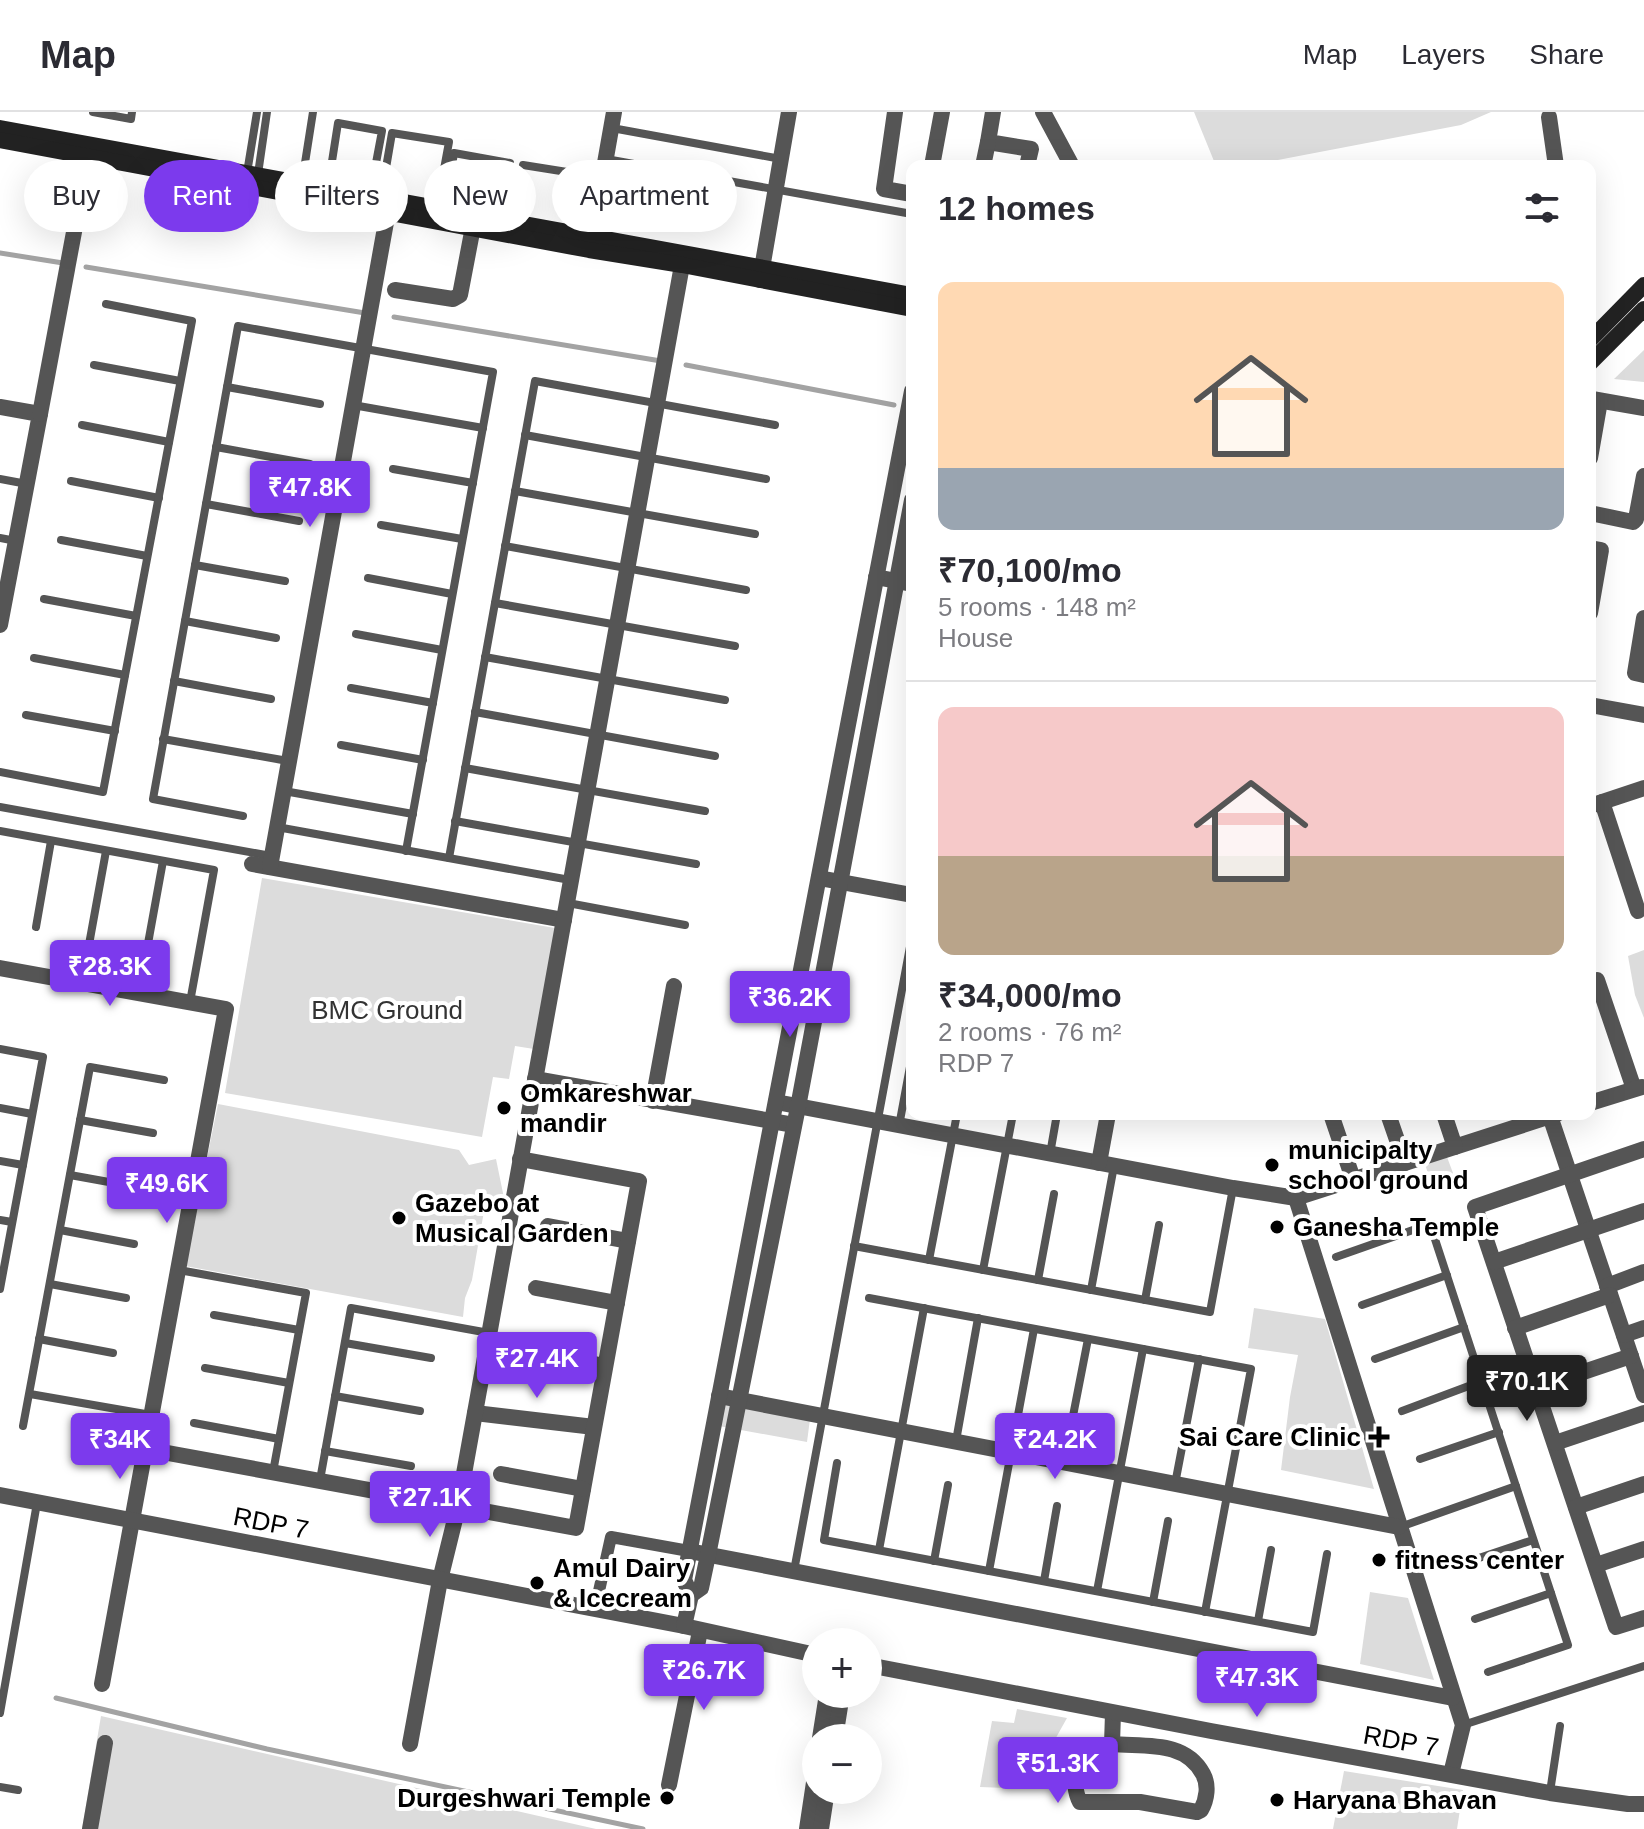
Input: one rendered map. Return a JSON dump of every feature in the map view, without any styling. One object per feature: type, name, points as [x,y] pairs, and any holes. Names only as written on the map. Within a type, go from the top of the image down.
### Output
[{"type":"main road","points":[[0,128],[175,160]]},
{"type":"main road","points":[[0,140],[88,157],[275,184]]},
{"type":"main road","points":[[536,228],[591,243]]},
{"type":"main road","points":[[510,232],[683,258],[906,308]]},
{"type":"main road","points":[[761,274],[906,294]]},
{"type":"main road","points":[[1596,346],[1644,285]]},
{"type":"main road","points":[[1596,348],[1644,309]]},
{"type":"street","points":[[761,274],[789,112]]},
{"type":"street","points":[[895,112],[884,189],[906,193]]},
{"type":"street","points":[[933,160],[942,112]]},
{"type":"street","points":[[984,160],[993,112]]},
{"type":"street","points":[[1043,112],[1062,158]]},
{"type":"street","points":[[1549,117],[1555,160]]},
{"type":"street","points":[[605,159],[612,120]]},
{"type":"street","points":[[988,142],[1031,149],[1028,160]]},
{"type":"street","points":[[0,625],[8,540],[27,484],[88,157]]},
{"type":"street","points":[[270,862],[363,348],[378,232]]},
{"type":"street","points":[[395,290],[453,299],[460,295],[472,232]]},
{"type":"street","points":[[591,243],[593,232]]},
{"type":"street","points":[[410,1744],[440,1580],[458,1507],[683,258]]},
{"type":"street","points":[[1596,400],[1644,408]]},
{"type":"street","points":[[0,407],[40,414]]},
{"type":"street","points":[[669,1785],[692,1629],[691,1595],[684,1580],[689,1551],[906,422]]},
{"type":"street","points":[[1596,514],[1633,522],[1644,476]]},
{"type":"street","points":[[1596,549],[1601,550],[1596,577]]},
{"type":"street","points":[[691,1595],[701,1588],[708,1555],[906,562]]},
{"type":"street","points":[[876,577],[904,583]]},
{"type":"street","points":[[1644,618],[1635,673],[1644,675]]},
{"type":"street","points":[[1596,706],[1644,715]]},
{"type":"street","points":[[1638,911],[1596,804],[1644,788]]},
{"type":"street","points":[[252,864],[270,862],[565,912]]},
{"type":"street","points":[[819,878],[906,894]]},
{"type":"street","points":[[0,968],[226,1009],[102,1684]]},
{"type":"street","points":[[1596,1101],[1639,1088],[1597,980]]},
{"type":"street","points":[[653,1101],[674,986]]},
{"type":"street","points":[[535,1079],[794,1125]]},
{"type":"street","points":[[776,1102],[1296,1198],[1455,1147],[1511,1121]]},
{"type":"street","points":[[1106,1164],[1108,1120]]},
{"type":"street","points":[[1333,1120],[1353,1179]]},
{"type":"street","points":[[1390,1120],[1405,1163]]},
{"type":"street","points":[[1446,1120],[1455,1147]]},
{"type":"street","points":[[1555,1120],[1588,1230],[1644,1395]]},
{"type":"street","points":[[1644,1149],[1475,1207],[1616,1627],[1644,1618]]},
{"type":"street","points":[[146,1449],[576,1528],[639,1181],[520,1159]]},
{"type":"street","points":[[1296,1198],[1463,1725],[1451,1774]]},
{"type":"street","points":[[1494,1262],[1644,1211]]},
{"type":"street","points":[[548,1226],[628,1241]]},
{"type":"street","points":[[1515,1328],[1609,1290],[1644,1272]]},
{"type":"street","points":[[536,1288],[617,1303]]},
{"type":"street","points":[[1624,1335],[1644,1328]]},
{"type":"street","points":[[526,1351],[605,1366]]},
{"type":"street","points":[[1536,1388],[1631,1356]]},
{"type":"street","points":[[719,1396],[1399,1527]]},
{"type":"street","points":[[475,1413],[594,1427]]},
{"type":"street","points":[[1555,1443],[1644,1413]]},
{"type":"street","points":[[501,1474],[583,1489]]},
{"type":"street","points":[[1576,1507],[1644,1484]]},
{"type":"street","name":"RDP 7","points":[[0,1495],[595,1609],[802,1652]]},
{"type":"street","points":[[595,1609],[611,1537],[1453,1698]]},
{"type":"street","points":[[1596,1565],[1644,1549]]},
{"type":"street","name":"RDP 7","points":[[882,1668],[1550,1793],[1644,1804]]},
{"type":"street","points":[[1112,1744],[1113,1713]]},
{"type":"street","points":[[1175,1749],[1179,1725]]},
{"type":"street","points":[[90,1829],[105,1743]]},
{"type":"street","points":[[1112,1744],[1175,1749],[1194,1760],[1206,1780],[1207,1789],[1201,1810],[1197,1812],[1140,1802],[1080,1802],[1074,1778],[1079,1758],[1112,1744]]},
{"type":"street","points":[[814,1825],[815,1804]]},
{"type":"street","points":[[814,1825],[822,1804]]},
{"type":"lane","points":[[93,112],[131,119],[132,112]]},
{"type":"lane","points":[[253,160],[257,112]]},
{"type":"lane","points":[[255,160],[267,112]]},
{"type":"lane","points":[[305,160],[313,112]]},
{"type":"lane","points":[[612,120],[781,159]]},
{"type":"lane","points":[[332,160],[338,123],[382,131],[382,160]]},
{"type":"lane","points":[[388,160],[392,133],[449,142],[447,160]]},
{"type":"lane","points":[[452,160],[454,153],[493,160]]},
{"type":"lane","points":[[605,159],[906,213]]},
{"type":"lane","points":[[0,772],[103,792],[192,321],[106,304]]},
{"type":"lane","points":[[243,816],[153,799],[238,326],[493,372],[406,851]]},
{"type":"lane","points":[[94,365],[180,381]]},
{"type":"lane","points":[[449,858],[535,381],[775,425]]},
{"type":"lane","points":[[227,387],[320,404]]},
{"type":"lane","points":[[353,405],[483,428]]},
{"type":"lane","points":[[82,425],[169,442]]},
{"type":"lane","points":[[525,435],[766,479]]},
{"type":"lane","points":[[216,447],[310,464]]},
{"type":"lane","points":[[393,469],[473,483]]},
{"type":"lane","points":[[0,479],[27,484]]},
{"type":"lane","points":[[71,481],[159,498]]},
{"type":"lane","points":[[515,491],[755,534]]},
{"type":"lane","points":[[206,504],[299,521]]},
{"type":"lane","points":[[381,525],[462,539]]},
{"type":"lane","points":[[61,540],[147,556]]},
{"type":"lane","points":[[505,546],[746,590]]},
{"type":"lane","points":[[195,565],[285,581]]},
{"type":"lane","points":[[368,578],[452,594]]},
{"type":"lane","points":[[44,599],[136,616]]},
{"type":"lane","points":[[495,603],[735,646]]},
{"type":"lane","points":[[185,621],[276,638]]},
{"type":"lane","points":[[356,634],[442,650]]},
{"type":"lane","points":[[485,657],[725,700]]},
{"type":"lane","points":[[34,658],[125,675]]},
{"type":"lane","points":[[174,681],[271,699]]},
{"type":"lane","points":[[351,688],[433,703]]},
{"type":"lane","points":[[475,712],[715,756]]},
{"type":"lane","points":[[26,715],[115,731]]},
{"type":"lane","points":[[163,739],[288,761]]},
{"type":"lane","points":[[341,745],[423,760]]},
{"type":"lane","points":[[465,768],[705,811]]},
{"type":"lane","points":[[283,791],[413,814]]},
{"type":"lane","points":[[0,807],[270,862]]},
{"type":"lane","points":[[455,821],[696,864]]},
{"type":"lane","points":[[277,827],[571,881]]},
{"type":"lane","points":[[0,831],[214,870],[190,1002]]},
{"type":"lane","points":[[36,927],[51,841]]},
{"type":"lane","points":[[82,983],[106,851]]},
{"type":"lane","points":[[139,993],[163,861]]},
{"type":"lane","points":[[565,912],[685,925]]},
{"type":"lane","points":[[794,1571],[906,968]]},
{"type":"lane","points":[[0,1049],[43,1057],[0,1289]]},
{"type":"lane","points":[[23,1426],[90,1067],[164,1080]]},
{"type":"lane","points":[[899,1126],[906,1088]]},
{"type":"lane","points":[[0,1108],[32,1114]]},
{"type":"lane","points":[[80,1120],[153,1133]]},
{"type":"lane","points":[[929,1260],[956,1120]]},
{"type":"lane","points":[[983,1270],[1012,1120]]},
{"type":"lane","points":[[1050,1154],[1056,1120]]},
{"type":"lane","points":[[0,1161],[23,1165]]},
{"type":"lane","points":[[1091,1290],[1106,1164]]},
{"type":"lane","points":[[70,1175],[142,1188]]},
{"type":"lane","points":[[854,1246],[1210,1312],[1233,1188]]},
{"type":"lane","points":[[1038,1280],[1054,1194]]},
{"type":"lane","points":[[0,1220],[12,1222]]},
{"type":"lane","points":[[1336,1257],[1430,1224],[1568,1645],[1488,1672]]},
{"type":"lane","points":[[1145,1300],[1159,1225]]},
{"type":"lane","points":[[60,1230],[134,1244]]},
{"type":"lane","points":[[179,1270],[306,1293],[273,1472]]},
{"type":"lane","points":[[1362,1305],[1447,1275]]},
{"type":"lane","points":[[50,1284],[126,1298]]},
{"type":"lane","points":[[869,1298],[1251,1369],[1205,1612]]},
{"type":"lane","points":[[320,1481],[351,1308],[489,1333]]},
{"type":"lane","points":[[879,1550],[924,1308]]},
{"type":"lane","points":[[214,1315],[299,1330]]},
{"type":"lane","points":[[956,1441],[978,1318]]},
{"type":"lane","points":[[1375,1359],[1464,1327]]},
{"type":"lane","points":[[989,1571],[1034,1329]]},
{"type":"lane","points":[[39,1339],[113,1353]]},
{"type":"lane","points":[[1064,1462],[1088,1339]]},
{"type":"lane","points":[[345,1343],[431,1358]]},
{"type":"lane","points":[[1097,1591],[1143,1349]]},
{"type":"lane","points":[[1175,1484],[1199,1359]]},
{"type":"lane","points":[[205,1368],[289,1383]]},
{"type":"lane","points":[[1402,1411],[1482,1381]]},
{"type":"lane","points":[[30,1394],[153,1416]]},
{"type":"lane","points":[[335,1396],[420,1411]]},
{"type":"lane","points":[[194,1423],[279,1439]]},
{"type":"lane","points":[[1420,1459],[1499,1432]]},
{"type":"lane","points":[[325,1451],[411,1466]]},
{"type":"lane","points":[[837,1463],[824,1540],[1205,1612],[1313,1632],[1327,1554]]},
{"type":"lane","points":[[934,1561],[948,1485]]},
{"type":"lane","points":[[1399,1527],[1516,1486]]},
{"type":"lane","points":[[0,1713],[37,1502]]},
{"type":"lane","points":[[1044,1581],[1057,1506]]},
{"type":"lane","points":[[1153,1602],[1168,1521]]},
{"type":"lane","points":[[1458,1565],[1533,1540]]},
{"type":"lane","points":[[1258,1621],[1271,1550]]},
{"type":"lane","points":[[1475,1619],[1551,1593]]},
{"type":"lane","points":[[1463,1725],[1644,1666]]},
{"type":"lane","points":[[1550,1793],[1560,1726]]},
{"type":"lane","points":[[0,1787],[18,1790]]},
{"type":"green space","points":[[1194,112],[1491,112],[1461,125],[1277,160],[1214,160]]},
{"type":"green space","points":[[1644,350],[1644,382],[1614,379]]},
{"type":"green space","name":"BMC Ground","points":[[262,878],[555,928],[534,1049],[515,1046],[509,1079],[493,1077],[482,1137],[225,1093]]},
{"type":"green space","points":[[1644,950],[1644,1018],[1635,995],[1628,956]]},
{"type":"green space","points":[[218,1104],[459,1150],[469,1165],[496,1159],[504,1198],[484,1211],[463,1317],[185,1266]]},
{"type":"green space","points":[[1447,1157],[1456,1181],[1433,1190],[1425,1164]]},
{"type":"green space","points":[[1254,1308],[1325,1319],[1374,1489],[1281,1470],[1298,1355],[1248,1348]]},
{"type":"green space","points":[[725,1403],[810,1419],[807,1442],[719,1426]]},
{"type":"green space","points":[[1370,1592],[1408,1598],[1434,1680],[1360,1664]]},
{"type":"green space","points":[[1017,1709],[1067,1718],[1048,1752],[1014,1748],[1006,1788],[980,1787],[992,1721],[1014,1723]]},
{"type":"green space","points":[[101,1716],[596,1829],[82,1829]]},
{"type":"green space","points":[[1344,1771],[1463,1790],[1457,1829],[1333,1829]]},
{"type":"waterway","points":[[0,253],[63,263]]},
{"type":"waterway","points":[[86,267],[365,313]]},
{"type":"waterway","points":[[394,317],[661,361]]},
{"type":"waterway","points":[[686,365],[894,405]]},
{"type":"waterway","points":[[56,1698],[267,1749],[643,1829]]},
{"type":"place","name":"Omkareshwar mandir","points":[[504,1108]]},
{"type":"place","name":"municipalty school ground","points":[[1272,1165]]},
{"type":"place","name":"Gazebo at Musical Garden","points":[[399,1218]]},
{"type":"place","name":"Ganesha Temple","points":[[1277,1227]]},
{"type":"place","name":"Sai Care Clinic","points":[[1379,1437]]},
{"type":"place","name":"fitness center","points":[[1379,1560]]},
{"type":"place","name":"Amul Dairy & Icecream","points":[[537,1583]]},
{"type":"place","name":"Durgeshwari Temple","points":[[667,1798]]},
{"type":"place","name":"Haryana Bhavan","points":[[1277,1800]]}]
